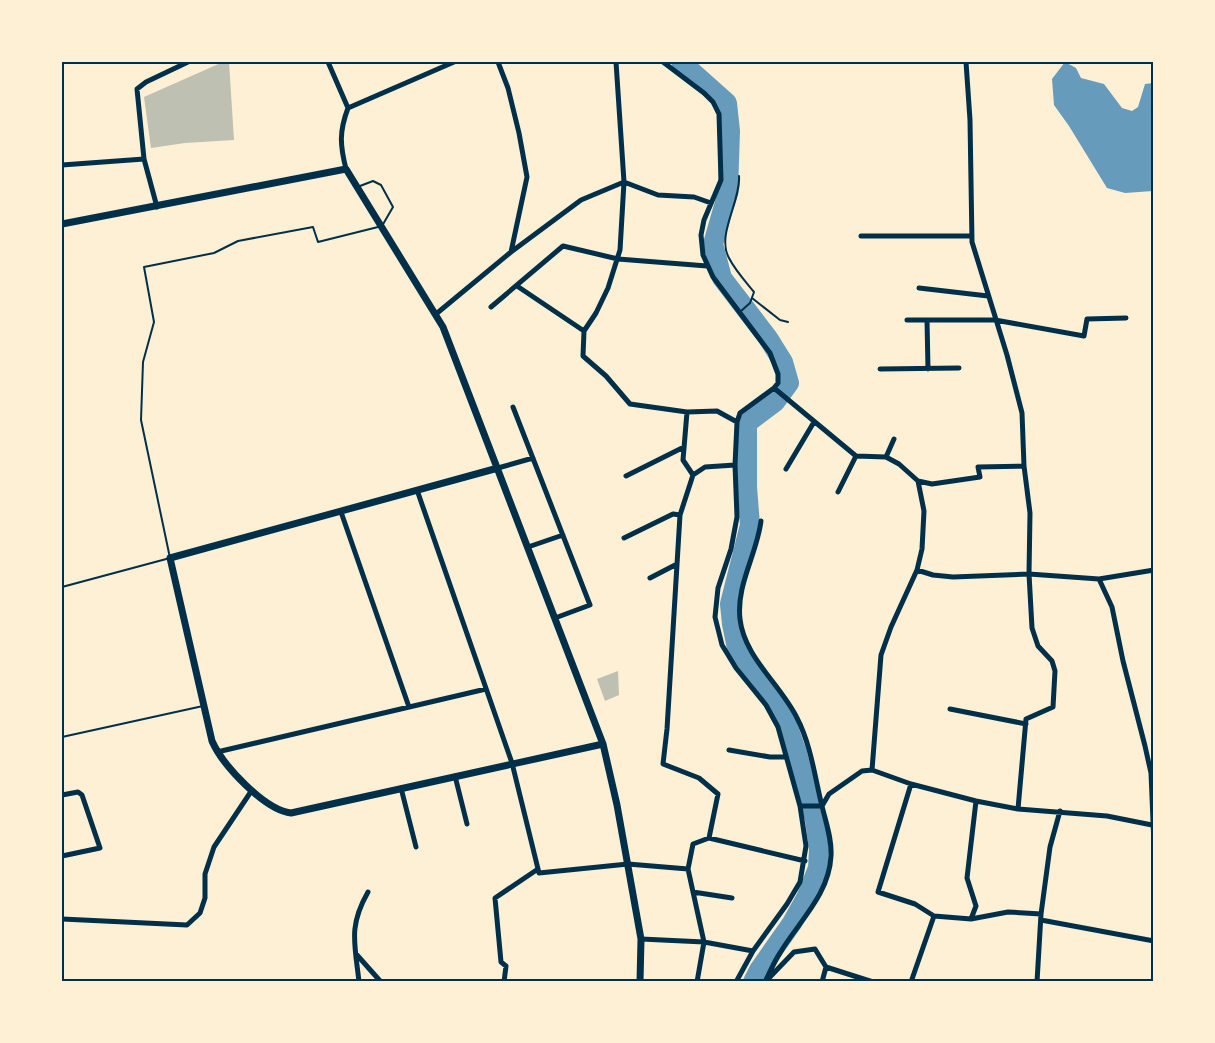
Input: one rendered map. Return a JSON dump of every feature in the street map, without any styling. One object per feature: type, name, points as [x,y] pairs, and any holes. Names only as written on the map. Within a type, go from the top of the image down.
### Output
[{"type":"street","points":[[157,207],[144,159],[137,90],[146,82],[188,62]]},
{"type":"street","points":[[328,62],[348,108],[342,125],[340,144],[345,169],[443,327],[603,744],[641,939],[640,981]]},
{"type":"street","points":[[348,108],[454,62]]},
{"type":"street","points":[[498,62],[508,88],[519,133],[526,177],[511,252]]},
{"type":"street","points":[[616,62],[624,182],[620,250],[596,313],[584,331],[583,356],[606,376],[630,404],[687,412],[717,411],[737,422]]},
{"type":"street","points":[[663,62],[704,93],[713,102],[719,114],[721,180],[704,220],[701,235],[703,255],[707,266],[770,353],[778,374],[776,390],[740,413],[737,422],[735,465],[737,517],[731,549],[718,588],[716,617],[722,645],[736,668],[766,705],[778,726],[802,806],[806,846],[805,861],[800,882],[753,951],[736,981]]},
{"type":"street","points":[[966,62],[970,120],[971,236],[1007,354],[1022,413],[1024,466],[1030,513],[1029,574],[1032,628],[1038,646],[1052,662],[1055,671],[1053,707],[1026,719],[1017,809]]},
{"type":"street","points":[[62,165],[144,159]]},
{"type":"street","points":[[62,224],[345,169]]},
{"type":"street","points":[[436,314],[511,252],[581,200],[624,182],[658,195],[694,197],[711,203]]},
{"type":"street","points":[[861,236],[971,236]]},
{"type":"street","points":[[491,307],[563,246],[618,260],[707,266]]},
{"type":"street","points":[[517,286],[584,331]]},
{"type":"street","points":[[919,288],[988,296]]},
{"type":"street","points":[[907,320],[995,320],[1084,336],[1087,319],[1126,318]]},
{"type":"street","points":[[927,320],[928,369]]},
{"type":"street","points":[[880,369],[960,368]]},
{"type":"street","points":[[776,390],[856,456],[886,457],[899,464],[918,481],[932,484],[980,477],[978,467],[1024,466]]},
{"type":"street","points":[[513,407],[590,605],[555,618]]},
{"type":"street","points":[[687,412],[683,460],[693,476]]},
{"type":"street","points":[[786,469],[814,422]]},
{"type":"street","points":[[886,457],[894,439]]},
{"type":"street","points":[[626,476],[684,447]]},
{"type":"street","points":[[838,492],[856,456]]},
{"type":"street","points":[[533,458],[170,558],[203,706],[217,752],[227,766],[270,806],[280,812],[291,813],[603,744]]},
{"type":"street","points":[[709,838],[718,794],[699,778],[663,764],[680,515],[693,476],[705,467],[735,465]]},
{"type":"street","points":[[872,770],[880,656],[917,570],[922,549],[924,510],[918,481]]},
{"type":"street","points":[[417,490],[512,763],[539,873],[628,864],[688,868]]},
{"type":"street","points":[[340,512],[409,707]]},
{"type":"street","points":[[624,538],[673,514],[680,515]]},
{"type":"street","points":[[761,521],[742,590],[740,621],[753,654],[782,692],[803,731],[820,806],[830,838],[831,856],[828,878],[819,897],[780,953],[765,981]]},
{"type":"street","points":[[528,547],[563,535]]},
{"type":"street","points":[[650,578],[677,564]]},
{"type":"street","points":[[917,570],[933,575],[953,577],[1029,574],[1099,579],[1154,570]]},
{"type":"street","points":[[1099,579],[1112,607],[1151,772],[1154,845]]},
{"type":"street","points":[[217,752],[486,689]]},
{"type":"street","points":[[950,709],[1026,724]]},
{"type":"street","points":[[1145,746],[1154,744]]},
{"type":"street","points":[[729,750],[770,757],[786,757]]},
{"type":"street","points":[[820,806],[829,794],[862,771],[872,770],[911,784],[976,801],[1017,809],[1107,816],[1152,825]]},
{"type":"street","points":[[455,776],[467,824]]},
{"type":"street","points":[[911,784],[878,892],[915,904],[934,916],[971,919],[1008,912],[1154,942]]},
{"type":"street","points":[[401,788],[416,848]]},
{"type":"street","points":[[62,920],[187,925],[200,913],[206,898],[208,861],[214,847],[252,790]]},
{"type":"street","points":[[62,795],[78,792],[82,795],[100,848],[62,856]]},
{"type":"street","points":[[971,919],[976,906],[967,878],[976,801]]},
{"type":"street","points":[[802,806],[820,806]]},
{"type":"street","points":[[1037,981],[1041,917],[1050,847],[1060,811]]},
{"type":"street","points":[[698,981],[704,942],[688,868],[693,844],[709,838],[805,861]]},
{"type":"street","points":[[504,981],[506,966],[501,962],[495,898],[538,869]]},
{"type":"street","points":[[359,981],[354,923],[358,909],[368,892]]},
{"type":"street","points":[[693,892],[732,898]]},
{"type":"street","points":[[911,981],[934,916]]},
{"type":"street","points":[[641,939],[704,942],[753,951]]},
{"type":"street","points":[[765,981],[794,952],[815,949],[826,967],[873,981]]},
{"type":"street","points":[[356,954],[381,981]]},
{"type":"street","points":[[822,981],[826,967]]},
{"type":"lane","points":[[739,176],[740,188],[725,241],[727,256],[754,292],[750,303],[739,311]]},
{"type":"lane","points":[[62,587],[170,558],[141,420],[142,362],[154,322],[144,267],[214,253],[238,241],[314,227],[318,242],[382,226],[393,207],[381,186],[373,181],[358,187]]},
{"type":"lane","points":[[752,298],[780,320],[788,322]]},
{"type":"lane","points":[[62,736],[203,706]]},
{"type":"water","points":[[1065,62],[1076,68],[1081,78],[1104,84],[1122,108],[1132,111],[1138,107],[1145,84],[1153,83],[1153,191],[1125,193],[1107,188],[1054,105],[1052,79]]},
{"type":"building","points":[[223,62],[229,62],[234,140],[151,148],[144,97]]},
{"type":"building","points":[[618,671],[619,695],[605,701],[597,679]]},
{"type":"waterway","points":[[681,62],[727,103],[730,131],[728,192],[713,244],[722,278],[768,338],[783,362],[789,383],[775,402],[747,423],[747,487],[750,525],[730,604],[737,648],[783,713],[797,753],[815,820],[819,850],[818,868],[806,898],[792,923],[753,982]]}]
